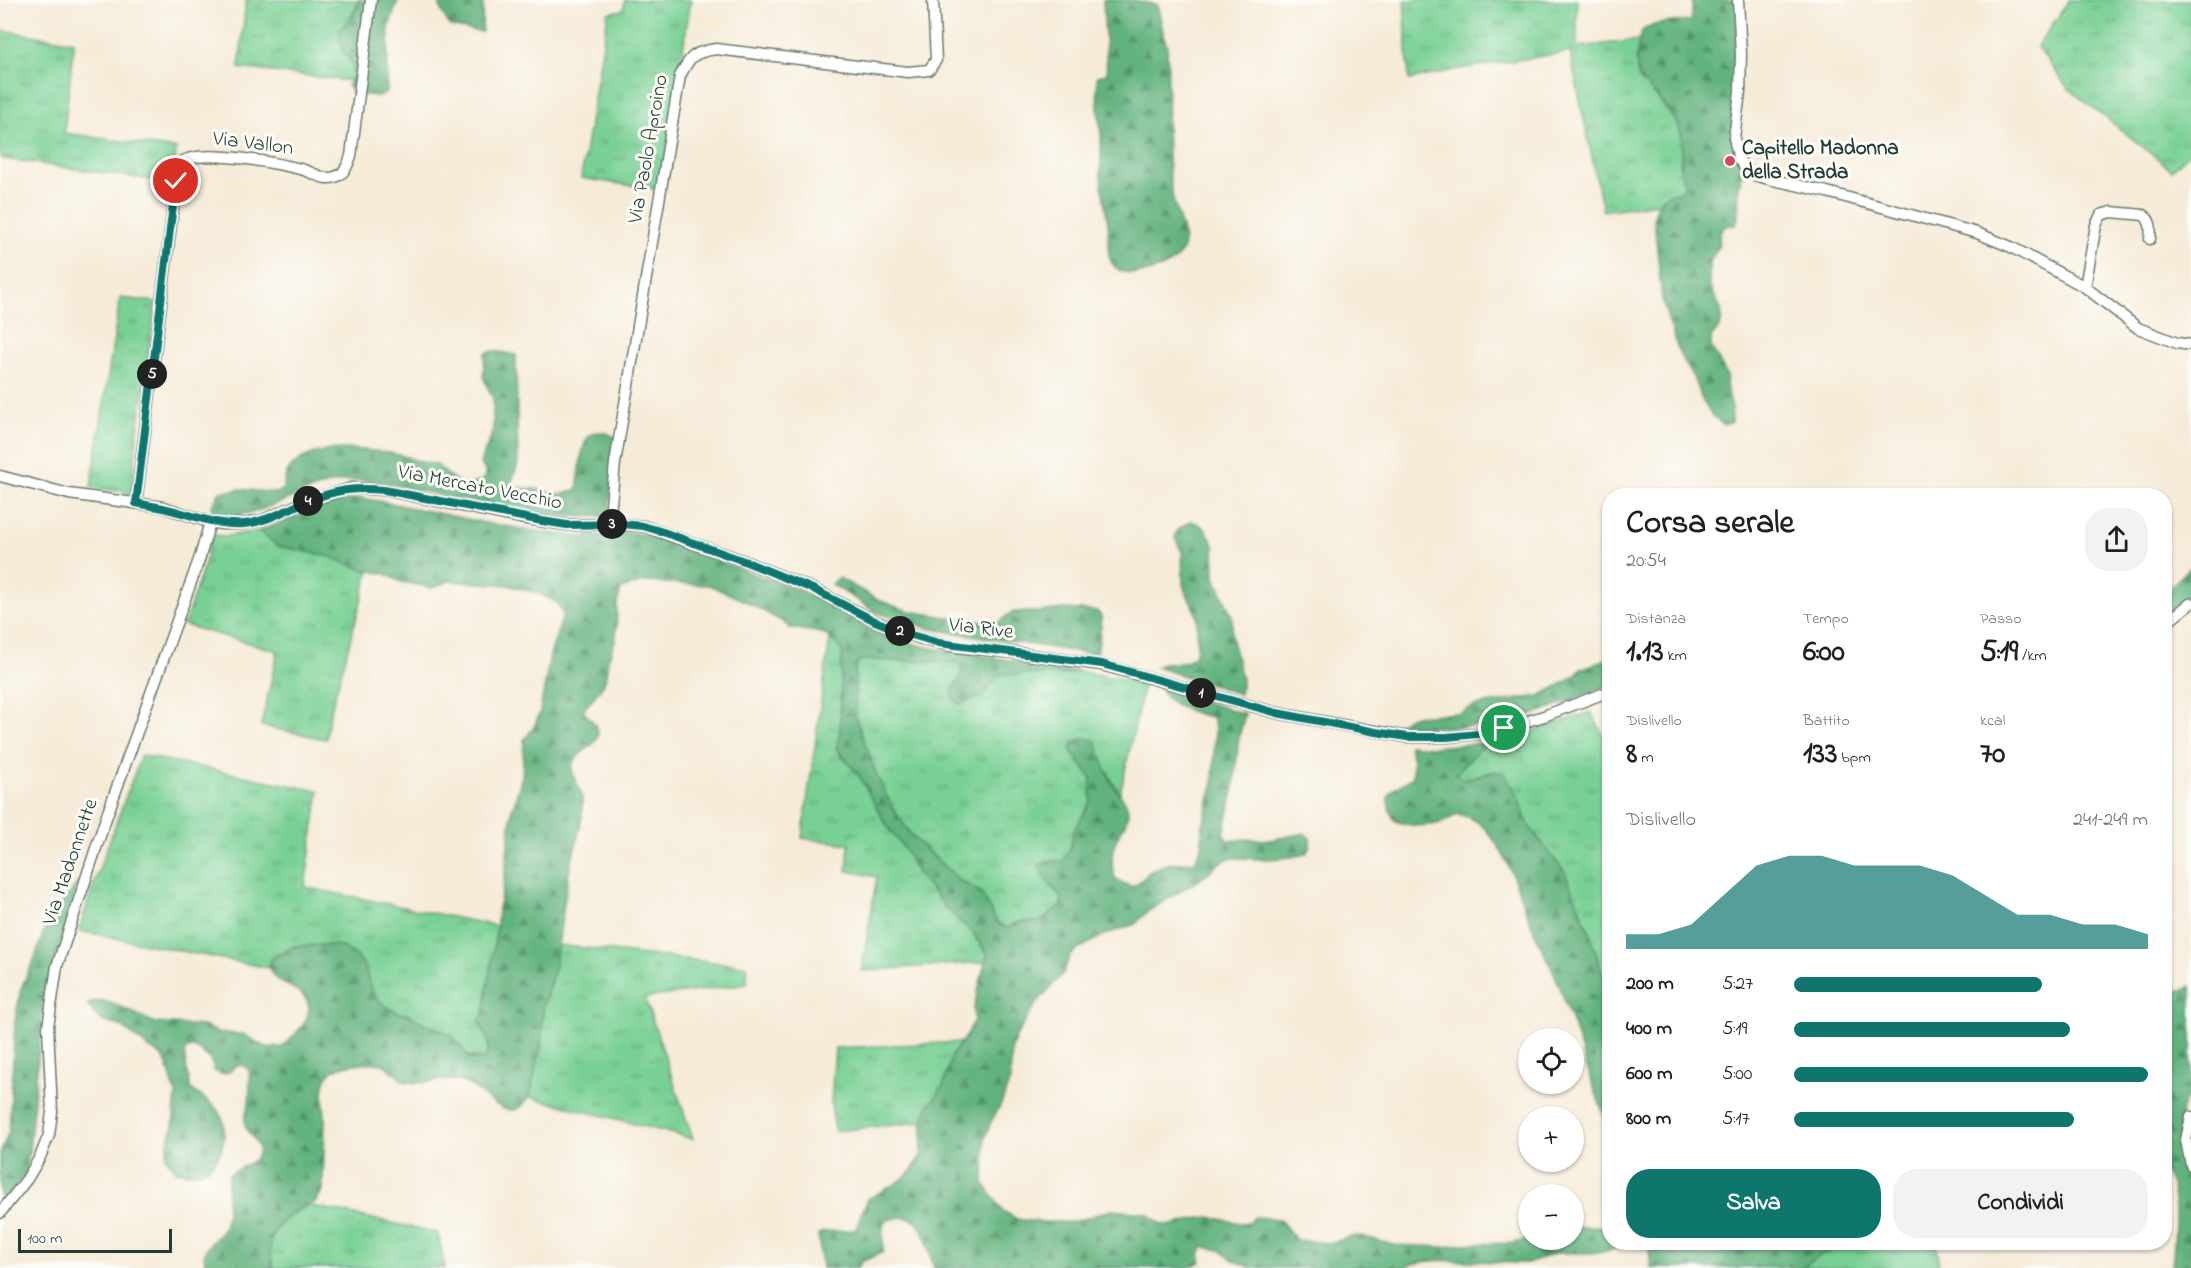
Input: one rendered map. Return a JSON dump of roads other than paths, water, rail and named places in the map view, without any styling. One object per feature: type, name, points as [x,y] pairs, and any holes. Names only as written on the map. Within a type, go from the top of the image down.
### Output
[{"type":"street","name":"Via Vallon","points":[[136,503],[178,168],[187,159],[196,157],[238,158],[288,166],[326,178],[335,178],[341,174],[351,156],[371,0]]},
{"type":"street","name":"Via Paolo Aproino","points":[[607,524],[615,463],[680,76],[687,61],[700,51],[716,49],[908,72],[929,70],[936,60],[933,0]]},
{"type":"street","points":[[1738,0],[1742,54],[1734,138],[1739,160],[1746,169],[1757,176],[1827,192],[1977,233],[2011,247],[2085,286],[2138,328],[2191,345]]},
{"type":"street","points":[[2085,286],[2096,225],[2101,215],[2111,212],[2144,215],[2150,220],[2150,239]]},
{"type":"street","name":"Via Mercato Vecchio","points":[[0,476],[69,494],[163,507],[210,522],[244,524],[263,520],[307,501],[352,488],[384,490],[567,525],[607,524]]},
{"type":"street","name":"Via Madonnette","points":[[0,1213],[27,1179],[49,1135],[52,1112],[48,1027],[57,966],[106,818],[200,557],[210,522]]},
{"type":"street","name":"Via Rive","points":[[607,524],[643,526],[744,561],[815,590],[875,621],[924,640],[956,647],[1102,664],[1277,713],[1376,732],[1427,737],[1488,733],[1544,716],[1602,694]]},
{"type":"street","points":[[2172,618],[2191,603]]},
{"type":"street","points":[[2191,1117],[2186,1140],[2191,1165]]},
{"type":"place","name":"Capitello Madonna della Strada","points":[[1730,161]]}]
